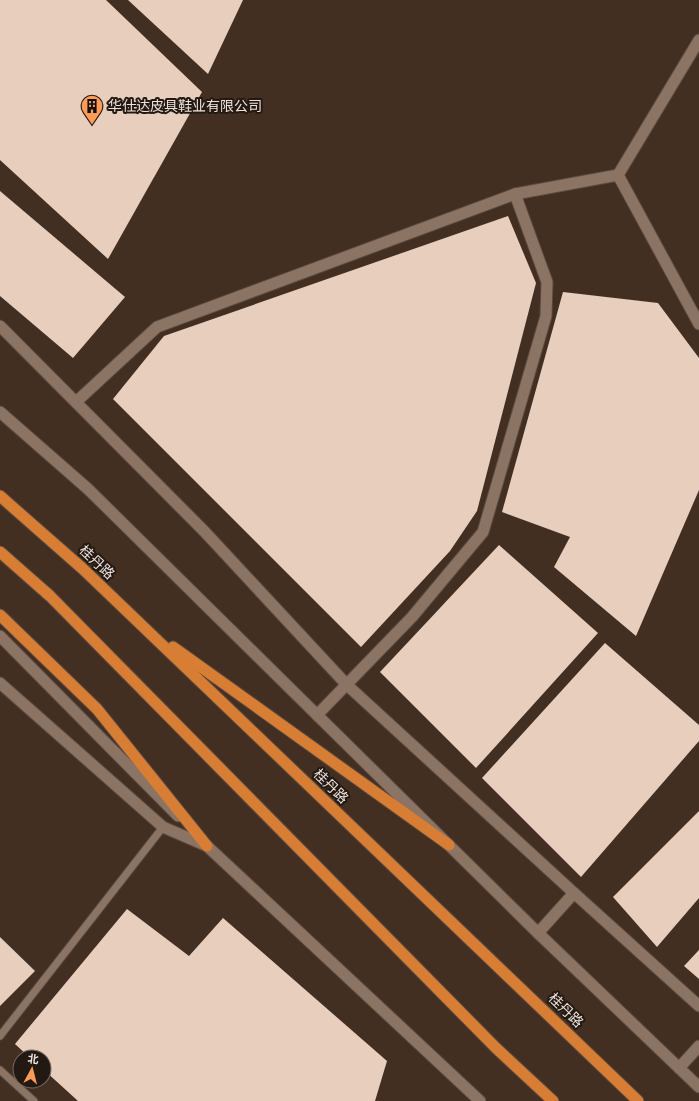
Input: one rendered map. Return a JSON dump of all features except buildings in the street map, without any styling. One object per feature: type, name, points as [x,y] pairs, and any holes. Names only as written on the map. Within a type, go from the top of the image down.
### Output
[{"type":"highway","name":"桂丹路","points":[[0,496],[83,569],[638,1101]]},
{"type":"highway","points":[[0,552],[50,596],[496,1048],[553,1101]]},
{"type":"highway","points":[[0,615],[97,709],[207,846]]},
{"type":"highway","points":[[139,623],[449,845]]},
{"type":"street","points":[[76,402],[157,327],[515,194],[618,175],[699,40]]},
{"type":"street","points":[[618,175],[694,305],[699,324]]},
{"type":"street","points":[[317,715],[412,617],[483,532],[546,316],[547,282],[515,194]]},
{"type":"street","points":[[0,326],[204,531],[347,685],[699,1006]]},
{"type":"street","points":[[0,412],[88,489],[538,933],[699,1087]]},
{"type":"street","points":[[0,636],[207,846],[480,1101]]},
{"type":"street","points":[[0,683],[163,827],[207,846]]},
{"type":"street","points":[[538,933],[574,893]]},
{"type":"street","points":[[679,1068],[699,1046]]},
{"type":"lane","points":[[0,1036],[163,827]]},
{"type":"lane","points":[[0,1070],[34,1101]]},
{"type":"place","name":"华仕达皮具鞋业有限公司","points":[[92,126]]}]
